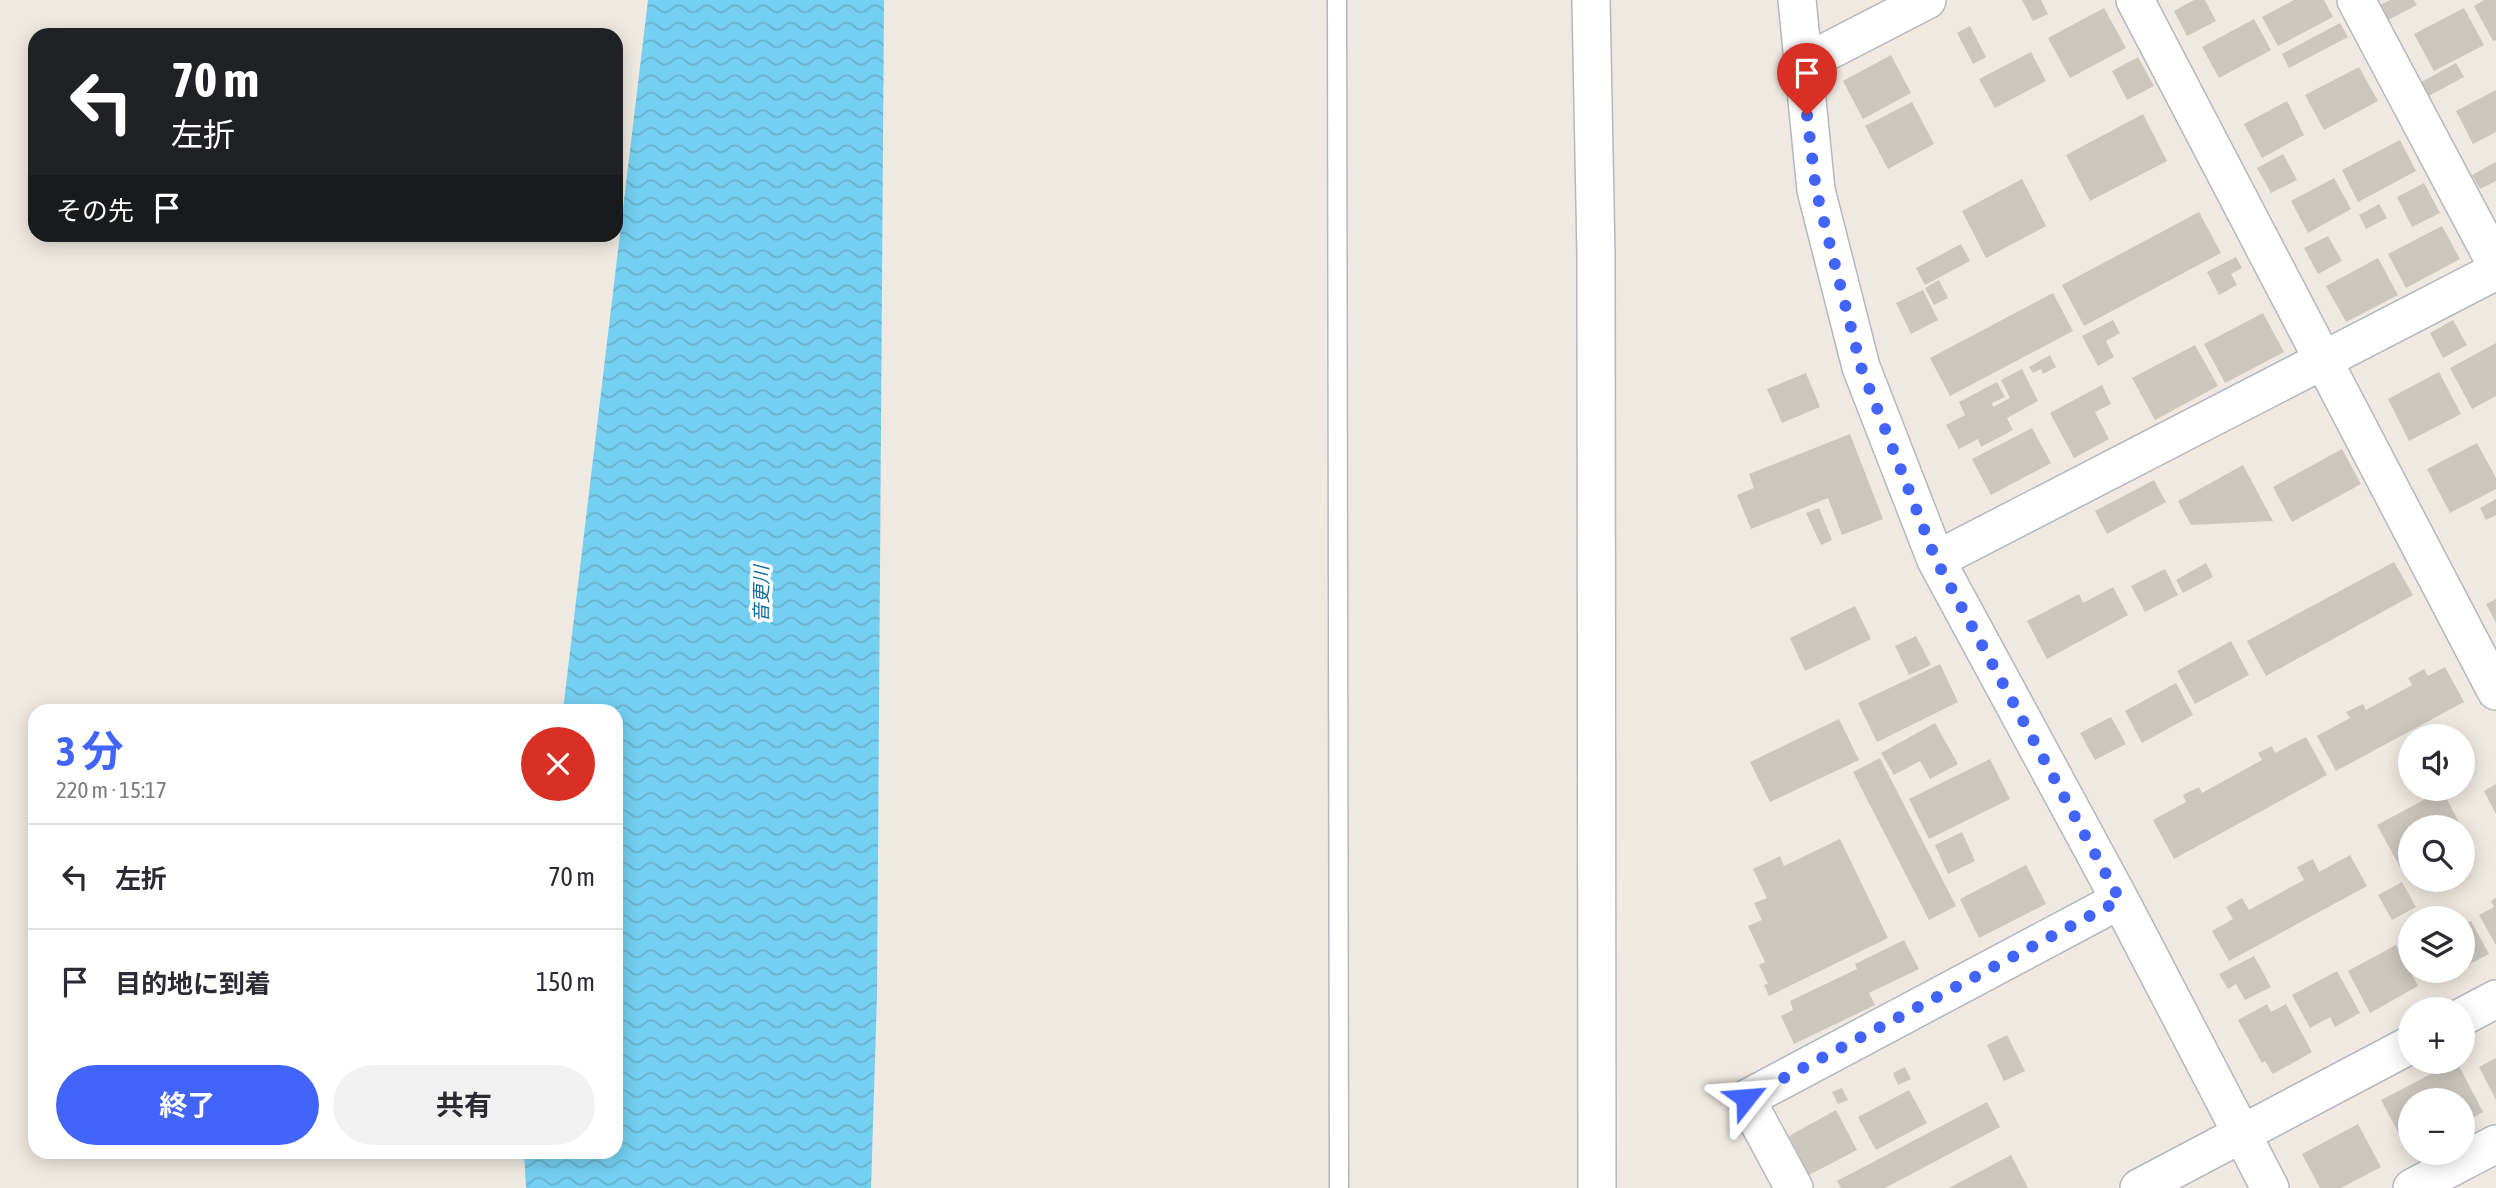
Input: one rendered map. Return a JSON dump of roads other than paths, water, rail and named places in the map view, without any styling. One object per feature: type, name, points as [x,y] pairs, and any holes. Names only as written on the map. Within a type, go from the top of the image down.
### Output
[{"type":"street","points":[[1591,0],[1597,310],[1597,1188]]},
{"type":"street","points":[[1797,0],[1801,65],[1816,190],[1861,367],[1936,560],[2120,900],[2270,1188]]},
{"type":"street","points":[[1801,65],[1927,0]]},
{"type":"street","points":[[2135,0],[2496,691]]},
{"type":"street","points":[[2356,0],[2496,264]]},
{"type":"street","points":[[1936,560],[2496,271]]},
{"type":"street","points":[[1794,1188],[1746,1098],[2120,900]]},
{"type":"street","points":[[2475,1010],[2496,999]]},
{"type":"street","points":[[2139,1188],[2398,1051]]},
{"type":"street","points":[[2412,1188],[2496,1144]]},
{"type":"lane","points":[[1337,0],[1339,1188]]},
{"type":"water","name":"音更川","points":[[648,0],[884,0],[877,995],[871,1188],[526,1188],[524,1159],[623,1159],[623,704],[564,704],[619,242],[623,242],[623,209]]}]
